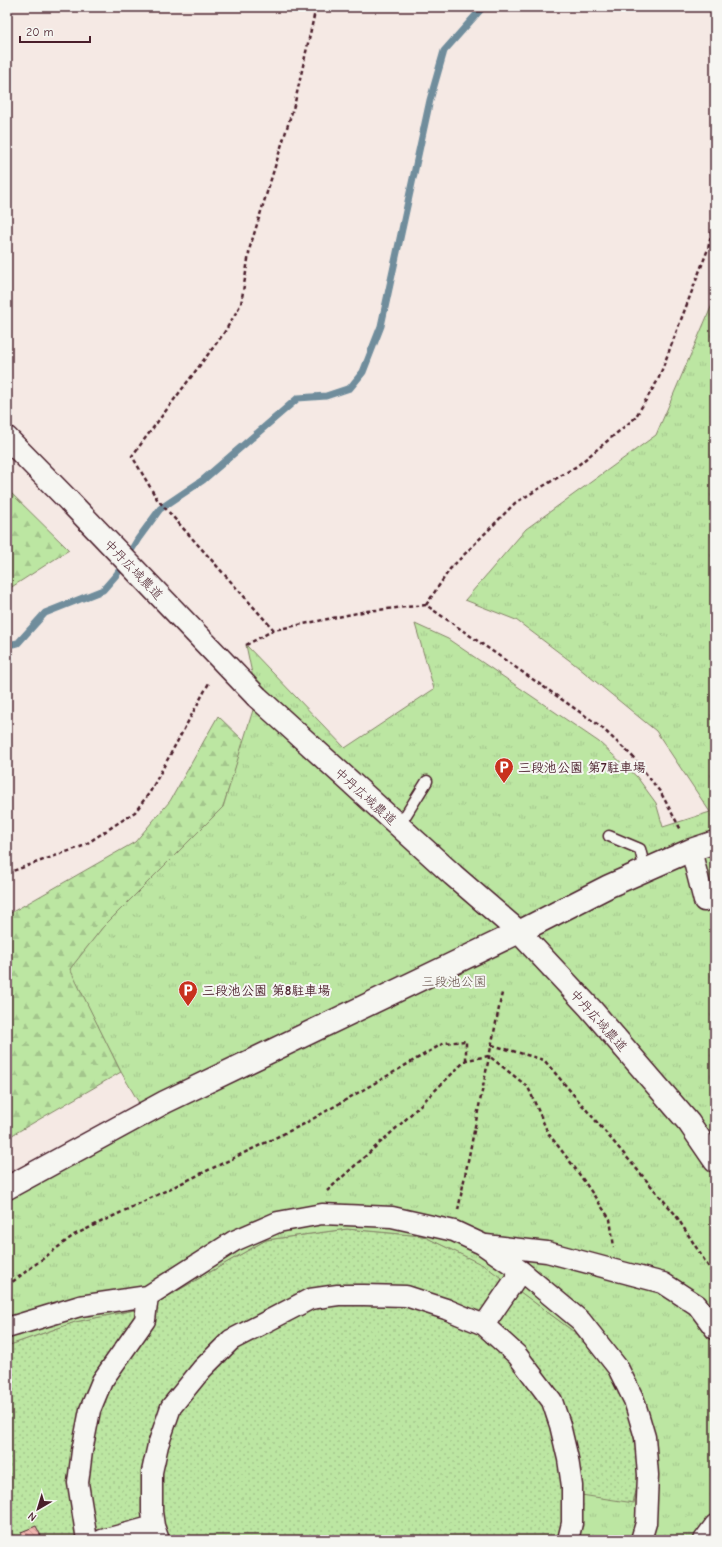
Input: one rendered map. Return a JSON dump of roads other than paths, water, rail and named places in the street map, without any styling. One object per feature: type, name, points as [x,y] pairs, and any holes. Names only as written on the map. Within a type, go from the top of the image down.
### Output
[{"type":"street","name":"中丹広域農道","points":[[7,438],[256,697],[519,932],[590,1008],[689,1123],[715,1161]]},
{"type":"street","points":[[7,1188],[164,1102],[519,932],[610,886],[692,850],[715,842]]},
{"type":"street","points":[[692,850],[704,901]]},
{"type":"street","points":[[7,1328],[80,1306],[148,1296],[234,1241],[278,1222],[322,1214],[392,1217],[454,1231],[482,1244],[521,1271],[581,1321],[618,1368],[634,1400],[645,1437],[648,1476],[646,1523],[641,1540]]},
{"type":"street","points":[[482,1244],[547,1252],[663,1283],[698,1305],[715,1329]]},
{"type":"street","points":[[484,1325],[521,1271]]},
{"type":"street","points":[[102,1540],[156,1533],[152,1472],[158,1444],[171,1407],[202,1369],[231,1340],[310,1300],[338,1295],[406,1296],[446,1309],[484,1325],[517,1355],[552,1401],[560,1425],[568,1459],[572,1486],[572,1524],[568,1540]]},
{"type":"street","points":[[86,1540],[78,1483],[82,1451],[90,1410],[102,1381],[145,1320],[148,1296]]},
{"type":"street","points":[[704,1540],[715,1525]]},
{"type":"lane","points":[[399,826],[427,781]]},
{"type":"lane","points":[[609,836],[640,849],[645,870]]},
{"type":"waterway","points":[[7,645],[18,643],[45,613],[103,590],[117,574],[138,539],[160,509],[203,480],[298,398],[326,396],[350,388],[363,372],[381,326],[430,100],[444,51],[483,7]]},
{"type":"place","name":"三段池公園 第7駐車場","points":[[504,784]]},
{"type":"place","name":"三段池公園 第8駐車場","points":[[188,1007]]},
{"type":"park label","name":"三段池公園","points":[[454,981]]}]
